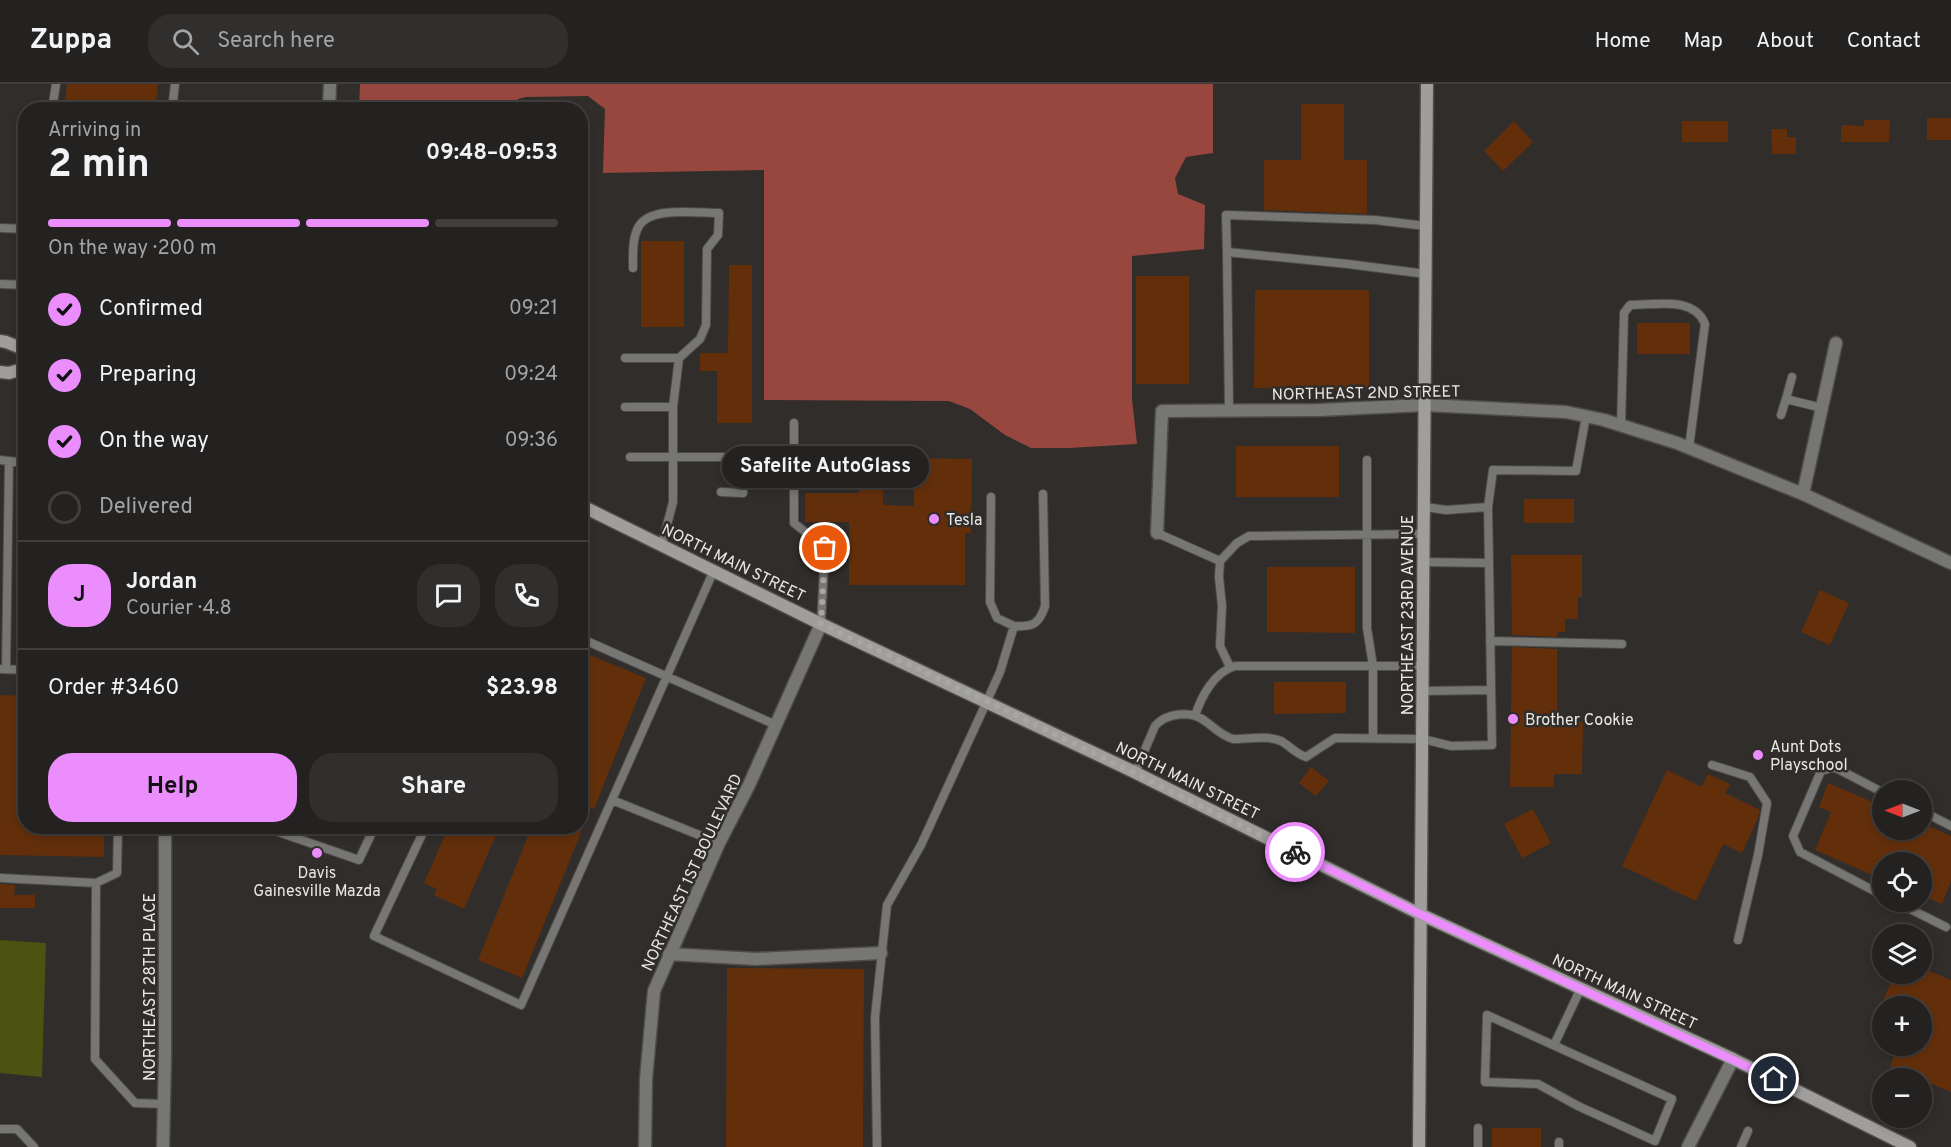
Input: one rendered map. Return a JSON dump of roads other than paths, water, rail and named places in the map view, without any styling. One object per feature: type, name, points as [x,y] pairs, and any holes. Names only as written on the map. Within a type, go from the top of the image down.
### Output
[{"type":"main road","name":"NORTHEAST 23RD AVENUE","points":[[1419,1147],[1425,534],[1426,84]]},
{"type":"main road","points":[[0,341],[18,347]]},
{"type":"main road","points":[[0,372],[9,373],[18,370]]},
{"type":"main road","name":"NORTH MAIN STREET","points":[[588,509],[821,624],[1135,773],[1422,915],[1733,1059],[1910,1147]]},
{"type":"street","points":[[329,102],[330,84]]},
{"type":"street","points":[[1803,494],[1836,343]]},
{"type":"street","name":"NORTHEAST 2ND STREET","points":[[1156,533],[1162,411],[1319,410],[1425,405],[1566,412],[1621,426],[1689,448],[1803,494],[1951,563]]},
{"type":"street","name":"NORTHEAST 1ST BOULEVARD","points":[[645,1147],[646,1078],[654,991],[719,843],[749,785],[821,624]]},
{"type":"street","name":"NORTHEAST 28TH PLACE","points":[[163,1147],[165,834]]},
{"type":"street","points":[[669,954],[756,959],[881,953]]},
{"type":"street","points":[[1688,1147],[1733,1059]]},
{"type":"lane","points":[[53,102],[56,84]]},
{"type":"lane","points":[[173,102],[175,84]]},
{"type":"lane","points":[[633,268],[634,242],[638,226],[649,216],[660,213],[719,213],[718,235],[707,249],[706,325],[700,339],[679,358],[673,407],[673,502],[662,544]]},
{"type":"lane","points":[[1229,410],[1226,215],[1375,220],[1426,226]]},
{"type":"lane","points":[[0,228],[18,229]]},
{"type":"lane","points":[[1227,252],[1426,274]]},
{"type":"lane","points":[[0,284],[18,285]]},
{"type":"lane","points":[[1621,426],[1624,313],[1630,305],[1683,305],[1701,314],[1705,324],[1689,448]]},
{"type":"lane","points":[[625,358],[679,358]]},
{"type":"lane","points":[[1781,415],[1792,377]]},
{"type":"lane","points":[[1786,399],[1822,408]]},
{"type":"lane","points":[[625,407],[673,407]]},
{"type":"lane","points":[[1135,773],[1157,722],[1177,715],[1196,716],[1227,738],[1280,740],[1306,757],[1335,738],[1423,739],[1451,746],[1492,745],[1488,507],[1493,470],[1576,471],[1586,416]]},
{"type":"lane","points":[[794,423],[794,523],[825,548],[821,624]]},
{"type":"lane","points":[[630,457],[742,457],[742,493],[721,492]]},
{"type":"lane","points":[[0,460],[18,462]]},
{"type":"lane","points":[[794,460],[853,461]]},
{"type":"lane","points":[[1367,460],[1367,628],[1373,666],[1373,738]]},
{"type":"lane","points":[[9,461],[3,669],[18,670]]},
{"type":"lane","points":[[991,497],[990,602],[997,618],[1014,626],[1023,626],[1037,623],[1042,617],[1045,606],[1044,494]]},
{"type":"lane","points":[[1425,507],[1446,510],[1488,507]]},
{"type":"lane","points":[[1156,533],[1220,561]]},
{"type":"lane","points":[[1230,667],[1220,646],[1222,606],[1219,577],[1220,561],[1237,543],[1249,536],[1425,534]]},
{"type":"lane","points":[[1424,562],[1489,563]]},
{"type":"lane","points":[[422,834],[375,936],[521,1005],[714,570]]},
{"type":"lane","points":[[877,1147],[875,1017],[887,905],[916,855],[987,701],[1000,672],[1014,626]]},
{"type":"lane","points":[[588,641],[776,725]]},
{"type":"lane","points":[[1490,641],[1622,644]]},
{"type":"lane","points":[[1196,716],[1210,685],[1230,667],[1241,665],[1423,666]]},
{"type":"lane","points":[[1423,691],[1490,690]]},
{"type":"lane","points":[[1712,765],[1750,777],[1767,803],[1758,855],[1738,940]]},
{"type":"lane","points":[[1872,787],[1834,767],[1821,771],[1793,836],[1800,852],[1872,890]]},
{"type":"lane","points":[[612,800],[719,843]]},
{"type":"lane","points":[[1932,816],[1951,826]]},
{"type":"lane","points":[[0,878],[96,883],[117,873],[118,834]]},
{"type":"lane","points":[[284,834],[359,860],[371,834]]},
{"type":"lane","points":[[96,883],[95,1059],[135,1103],[164,1104]]},
{"type":"lane","points":[[1916,912],[1946,927]]},
{"type":"lane","points":[[1554,1045],[1581,988]]},
{"type":"lane","points":[[1487,1015],[1554,1045],[1672,1099],[1655,1141],[1578,1106],[1538,1084],[1485,1082],[1487,1015]]},
{"type":"lane","points":[[1478,1128],[1478,1147]]},
{"type":"lane","points":[[0,1129],[17,1129],[34,1147]]},
{"type":"lane","points":[[1741,1147],[1748,1131]]},
{"type":"place","name":"Tesla","points":[[934,519]]},
{"type":"place","name":"Safelite AutoGlass","points":[[825,548]]},
{"type":"place","name":"Brother Cookie","points":[[1513,719]]},
{"type":"place","name":"Aunt Dots Playschool","points":[[1758,755]]},
{"type":"place","name":"Davis Gainesville Mazda","points":[[317,853]]}]
